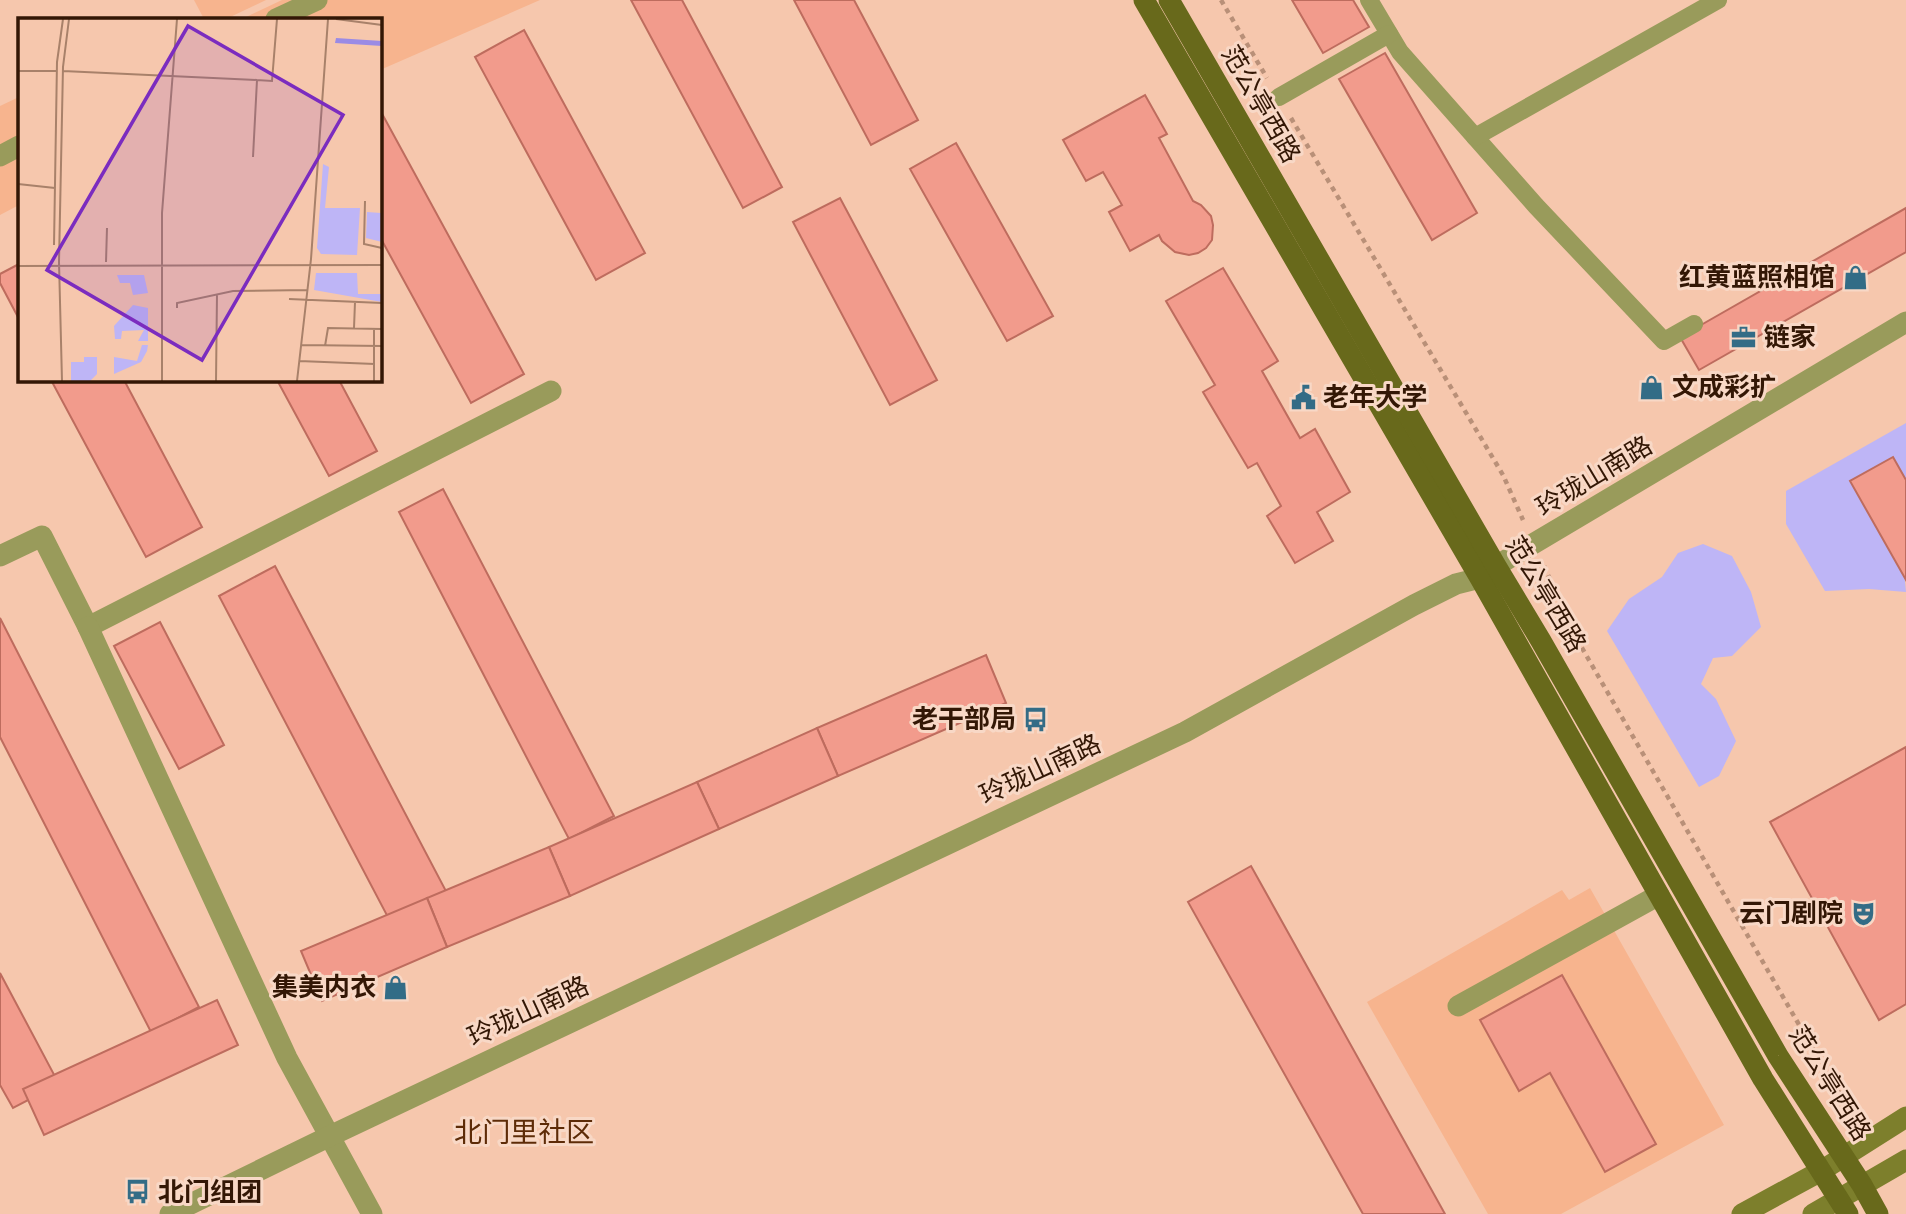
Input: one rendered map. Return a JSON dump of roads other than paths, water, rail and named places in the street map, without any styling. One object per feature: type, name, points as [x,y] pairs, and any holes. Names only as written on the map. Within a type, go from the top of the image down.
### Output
[{"type":"main road","name":"范公亭西路","points":[[1144,0],[1488,572],[1541,641],[1778,1056],[1878,1214]]},
{"type":"main road","name":"范公亭西路","points":[[1169,0],[1488,572],[1659,895],[1763,1079],[1843,1206]]},
{"type":"main road","points":[[1742,1214],[1821,1171],[1906,1117]]},
{"type":"main road","points":[[1813,1214],[1843,1206],[1862,1185],[1906,1160]]},
{"type":"street","points":[[278,18],[317,0]]},
{"type":"street","points":[[0,156],[18,147]]},
{"type":"street","name":"玲珑山南路","points":[[170,1214],[1185,732],[1414,605],[1488,572],[1906,322]]},
{"type":"street","points":[[88,627],[551,391]]},
{"type":"street","points":[[0,556],[42,536],[88,627],[287,1058],[372,1214]]},
{"type":"street","points":[[1458,1006],[1659,895]]},
{"type":"lane","points":[[1369,0],[1400,52],[1536,206],[1664,341],[1693,324]]},
{"type":"lane","points":[[1475,136],[1718,0]]},
{"type":"lane","points":[[1279,97],[1389,34]]},
{"type":"place","name":"红黄蓝照相馆","points":[[1855,277]]},
{"type":"place","name":"链家","points":[[1744,337]]},
{"type":"place","name":"文成彩扩","points":[[1652,387]]},
{"type":"place","name":"老年大学","points":[[1303,397]]},
{"type":"place","name":"老干部局","points":[[1036,719]]},
{"type":"place","name":"云门剧院","points":[[1863,913]]},
{"type":"place","name":"集美内衣","points":[[396,987]]},
{"type":"place","name":"北门组团","points":[[138,1192]]},
{"type":"district","name":"北门里社区","points":[[524,1132]]}]
